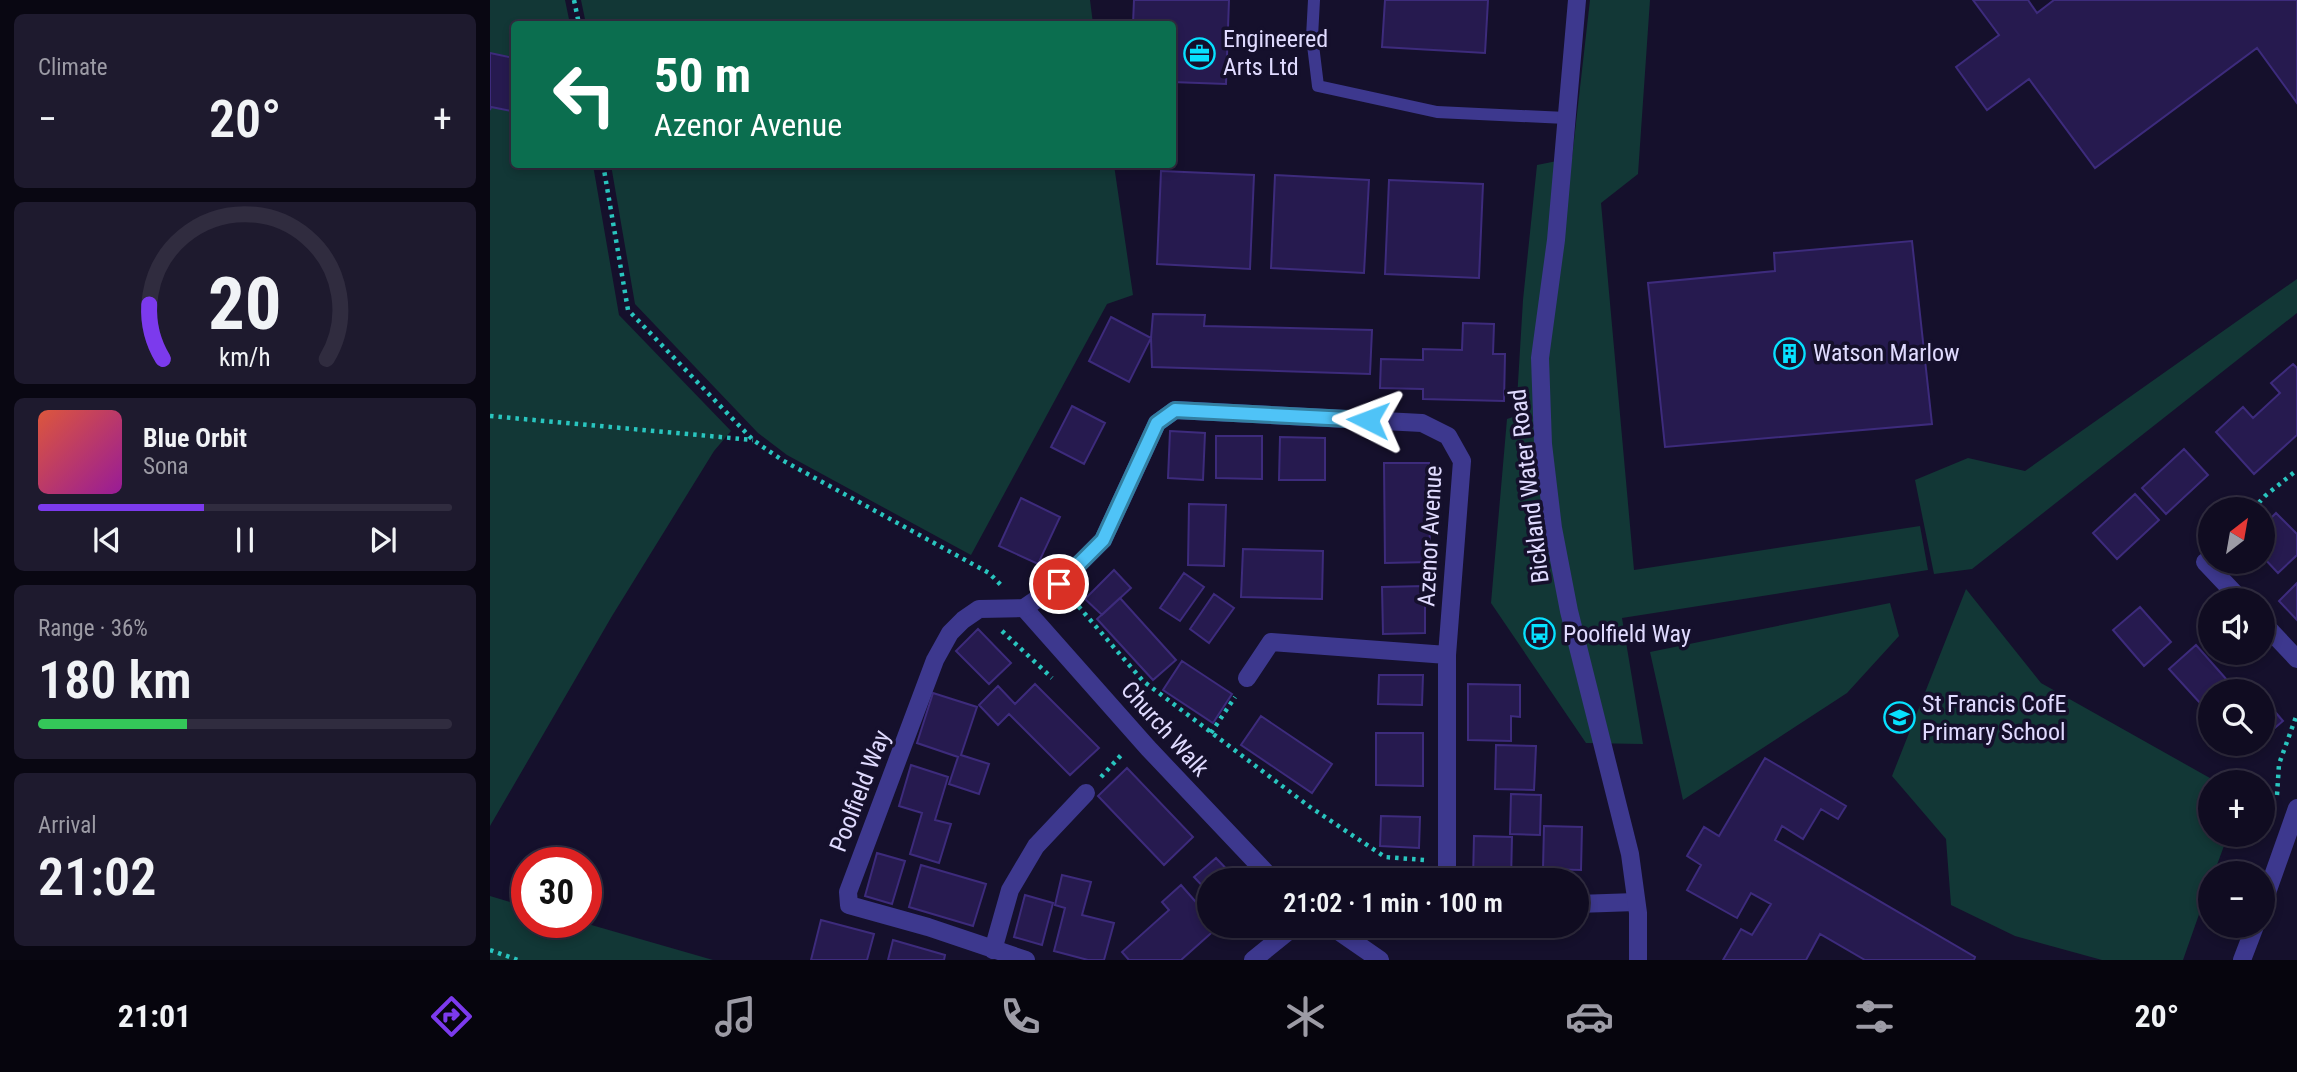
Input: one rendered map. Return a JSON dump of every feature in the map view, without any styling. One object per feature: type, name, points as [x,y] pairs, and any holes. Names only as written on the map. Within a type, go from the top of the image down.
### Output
[{"type":"street","name":"Bickland Water Road","points":[[1577,0],[1556,240],[1540,358],[1543,444],[1553,528],[1569,611],[1627,841],[1636,902],[1638,960]]},
{"type":"street","name":"Azenor Avenue","points":[[1024,608],[1059,584],[1103,540],[1157,423],[1175,410],[1422,423],[1448,436],[1462,461],[1447,655],[1446,868]]},
{"type":"street","points":[[2216,574],[2229,588]]},
{"type":"street","name":"Church Walk","points":[[1024,608],[1148,748],[1262,868]]},
{"type":"street","name":"Poolfield Way","points":[[1024,608],[979,609],[950,633],[935,660],[848,892],[849,905],[1026,960]]},
{"type":"street","points":[[2275,636],[2297,659]]},
{"type":"street","points":[[1247,678],[1271,642],[1447,655]]},
{"type":"street","points":[[993,950],[1010,890],[1029,857],[1086,793]]},
{"type":"street","points":[[2275,870],[2297,808]]},
{"type":"street","points":[[1589,904],[1636,902]]},
{"type":"street","points":[[1253,960],[1280,938]]},
{"type":"street","points":[[1348,938],[1380,960]]},
{"type":"street","points":[[2242,960],[2250,938]]},
{"type":"lane","points":[[1314,0],[1312,37],[1318,86],[1437,112],[1566,118]]},
{"type":"path","points":[[574,0],[578,21]]},
{"type":"path","points":[[604,168],[628,310],[753,440],[782,460],[989,573],[1024,608]]},
{"type":"path","points":[[490,416],[753,440]]},
{"type":"path","points":[[2264,497],[2297,470]]},
{"type":"path","points":[[1059,584],[1143,681],[1310,807],[1385,857],[1446,861]]},
{"type":"path","points":[[1211,733],[1247,678]]},
{"type":"path","points":[[1086,793],[1127,748]]},
{"type":"path","points":[[490,950],[518,960]]},
{"type":"green space","points":[[490,0],[565,0],[569,21],[511,21],[511,57],[490,53]]},
{"type":"green space","points":[[581,0],[1090,0],[1093,21],[585,21]]},
{"type":"green space","points":[[1590,0],[1650,0],[1638,174],[1601,203],[1634,570],[1920,526],[1928,570],[1622,618],[1643,744],[1586,743],[1491,603],[1507,419],[1516,416],[1523,300],[1537,165],[1572,158]]},
{"type":"green space","points":[[511,103],[511,168],[594,168],[619,315],[731,431],[714,451],[612,616],[490,826],[490,110],[491,107]]},
{"type":"green space","points":[[612,168],[1114,168],[1133,295],[1107,304],[971,555],[787,455],[758,433],[635,304]]},
{"type":"green space","points":[[2297,279],[2297,313],[1972,569],[1934,574],[1915,480],[1968,458],[2025,471]]},
{"type":"green space","points":[[1966,589],[2041,683],[2198,771],[2198,847],[2224,847],[2218,861],[2198,861],[2198,917],[2183,960],[2102,960],[2015,936],[1951,905],[1946,839],[1892,776]]},
{"type":"green space","points":[[1890,603],[1899,636],[1847,693],[1683,800],[1650,652]]},
{"type":"green space","points":[[490,896],[511,902],[511,938],[602,938],[602,928],[713,960],[490,960]]},
{"type":"building","name":"Engineered Arts Ltd","points":[[1134,0],[1229,0],[1226,84],[1176,82],[1176,21],[1133,21]]},
{"type":"building","points":[[1385,0],[1488,0],[1485,53],[1382,47]]},
{"type":"building","points":[[1973,0],[2028,0],[2037,13],[2054,0],[2297,0],[2297,103],[2257,48],[2095,168],[2029,79],[1987,110],[1956,67],[1999,35]]},
{"type":"building","points":[[490,53],[511,57],[511,111],[491,107],[490,110]]},
{"type":"building","points":[[1161,171],[1254,175],[1250,269],[1157,264]]},
{"type":"building","points":[[1275,175],[1369,180],[1364,273],[1271,268]]},
{"type":"building","points":[[1389,180],[1483,184],[1479,278],[1385,274]]},
{"type":"building","name":"Watson Marlow","points":[[1912,241],[1932,424],[1665,447],[1648,283],[1775,271],[1774,253]]},
{"type":"building","points":[[1153,314],[1205,315],[1204,326],[1372,330],[1370,374],[1152,367]]},
{"type":"building","points":[[1111,317],[1151,338],[1129,382],[1089,361]]},
{"type":"building","points":[[1463,323],[1494,324],[1493,354],[1505,354],[1504,401],[1423,399],[1423,389],[1380,388],[1381,359],[1423,360],[1423,349],[1462,350]]},
{"type":"building","points":[[2293,364],[2297,368],[2297,435],[2254,474],[2216,432],[2243,407],[2253,418],[2280,393],[2271,383]]},
{"type":"building","points":[[1072,406],[1105,423],[1084,464],[1051,447]]},
{"type":"building","points":[[1170,431],[1205,433],[1203,480],[1168,478]]},
{"type":"building","points":[[1216,436],[1262,436],[1262,479],[1216,478]]},
{"type":"building","points":[[1280,437],[1325,438],[1325,480],[1279,480]]},
{"type":"building","points":[[2184,449],[2208,475],[2166,514],[2142,488]]},
{"type":"building","points":[[1384,463],[1429,463],[1430,562],[1385,563]]},
{"type":"building","points":[[2135,494],[2159,520],[2117,559],[2093,533]]},
{"type":"building","points":[[1021,498],[1060,517],[1038,564],[999,546]]},
{"type":"building","points":[[1189,504],[1226,505],[1224,566],[1188,565]]},
{"type":"building","points":[[2275,514],[2297,534],[2297,555],[2278,573],[2275,570]]},
{"type":"building","points":[[1243,549],[1323,551],[1322,599],[1241,597]]},
{"type":"building","points":[[1114,570],[1131,588],[1102,615],[1085,599]]},
{"type":"building","points":[[1184,573],[1204,587],[1180,621],[1160,608]]},
{"type":"building","points":[[2297,583],[2297,620],[2279,601]]},
{"type":"building","points":[[1425,586],[1425,633],[1383,634],[1382,587]]},
{"type":"building","points":[[1214,594],[1234,608],[1209,643],[1190,629]]},
{"type":"building","points":[[1120,598],[1176,660],[1153,680],[1097,619]]},
{"type":"building","points":[[2140,607],[2171,642],[2144,666],[2113,630]]},
{"type":"building","points":[[978,629],[1011,663],[989,684],[956,651]]},
{"type":"building","points":[[2196,645],[2198,665],[2214,665],[2226,679],[2198,679],[2198,701],[2169,669]]},
{"type":"building","points":[[1182,661],[1232,694],[1213,723],[1163,690]]},
{"type":"building","points":[[1379,675],[1423,675],[1422,705],[1378,704]]},
{"type":"building","points":[[1035,684],[1099,748],[1070,775],[1009,714],[998,725],[979,705],[998,686],[1015,704]]},
{"type":"building","points":[[1468,684],[1520,685],[1520,717],[1511,716],[1511,741],[1468,740]]},
{"type":"building","points":[[933,693],[977,707],[961,755],[989,764],[979,794],[949,784],[958,757],[917,743]]},
{"type":"building","points":[[2275,712],[2283,721],[2275,728]]},
{"type":"building","points":[[1261,716],[1332,764],[1312,793],[1241,745]]},
{"type":"building","points":[[1376,733],[1423,733],[1423,786],[1376,785]]},
{"type":"building","points":[[1496,745],[1536,746],[1534,790],[1495,789]]},
{"type":"building","points":[[1765,758],[1846,806],[1838,819],[1821,809],[1803,839],[1782,826],[1775,840],[1975,957],[1974,960],[1865,960],[1820,934],[1806,960],[1723,960],[1741,929],[1752,935],[1771,904],[1751,893],[1737,918],[1687,890],[1701,865],[1687,856],[1704,827],[1719,836]]},
{"type":"building","points":[[911,765],[948,777],[935,820],[951,824],[939,863],[910,854],[922,813],[899,806]]},
{"type":"building","points":[[1127,768],[1193,837],[1164,865],[1098,796]]},
{"type":"building","points":[[1511,794],[1541,795],[1540,835],[1510,834]]},
{"type":"building","points":[[1381,816],[1420,817],[1419,848],[1380,846]]},
{"type":"building","points":[[1544,826],[1582,827],[1581,868],[1543,868]]},
{"type":"building","points":[[1474,836],[1512,837],[1511,868],[1473,868]]},
{"type":"building","points":[[877,853],[905,861],[892,904],[865,896]]},
{"type":"building","points":[[1216,858],[1226,868],[1204,868]]},
{"type":"building","points":[[921,865],[986,884],[973,926],[909,907]]},
{"type":"building","points":[[1062,875],[1091,882],[1082,915],[1114,923],[1104,960],[1088,960],[1054,951],[1065,908],[1055,905]]},
{"type":"building","points":[[1181,885],[1197,903],[1197,938],[1206,938],[1181,960],[1129,960],[1122,952],[1169,910],[1162,902]]},
{"type":"building","points":[[1025,895],[1053,903],[1042,945],[1014,937]]},
{"type":"building","points":[[821,920],[874,934],[867,960],[811,960]]},
{"type":"building","points":[[893,940],[945,955],[944,960],[888,960]]},
{"type":"place","name":"Engineered Arts Ltd","points":[[1200,53]]},
{"type":"place","name":"Watson Marlow","points":[[1790,353]]},
{"type":"place","name":"Poolfield Way","points":[[1540,634]]},
{"type":"place","name":"St Francis CofE Primary School","points":[[1899,718]]},
{"type":"route","points":[[1059,584],[1103,540],[1157,423],[1175,410],[1368,420]]}]
